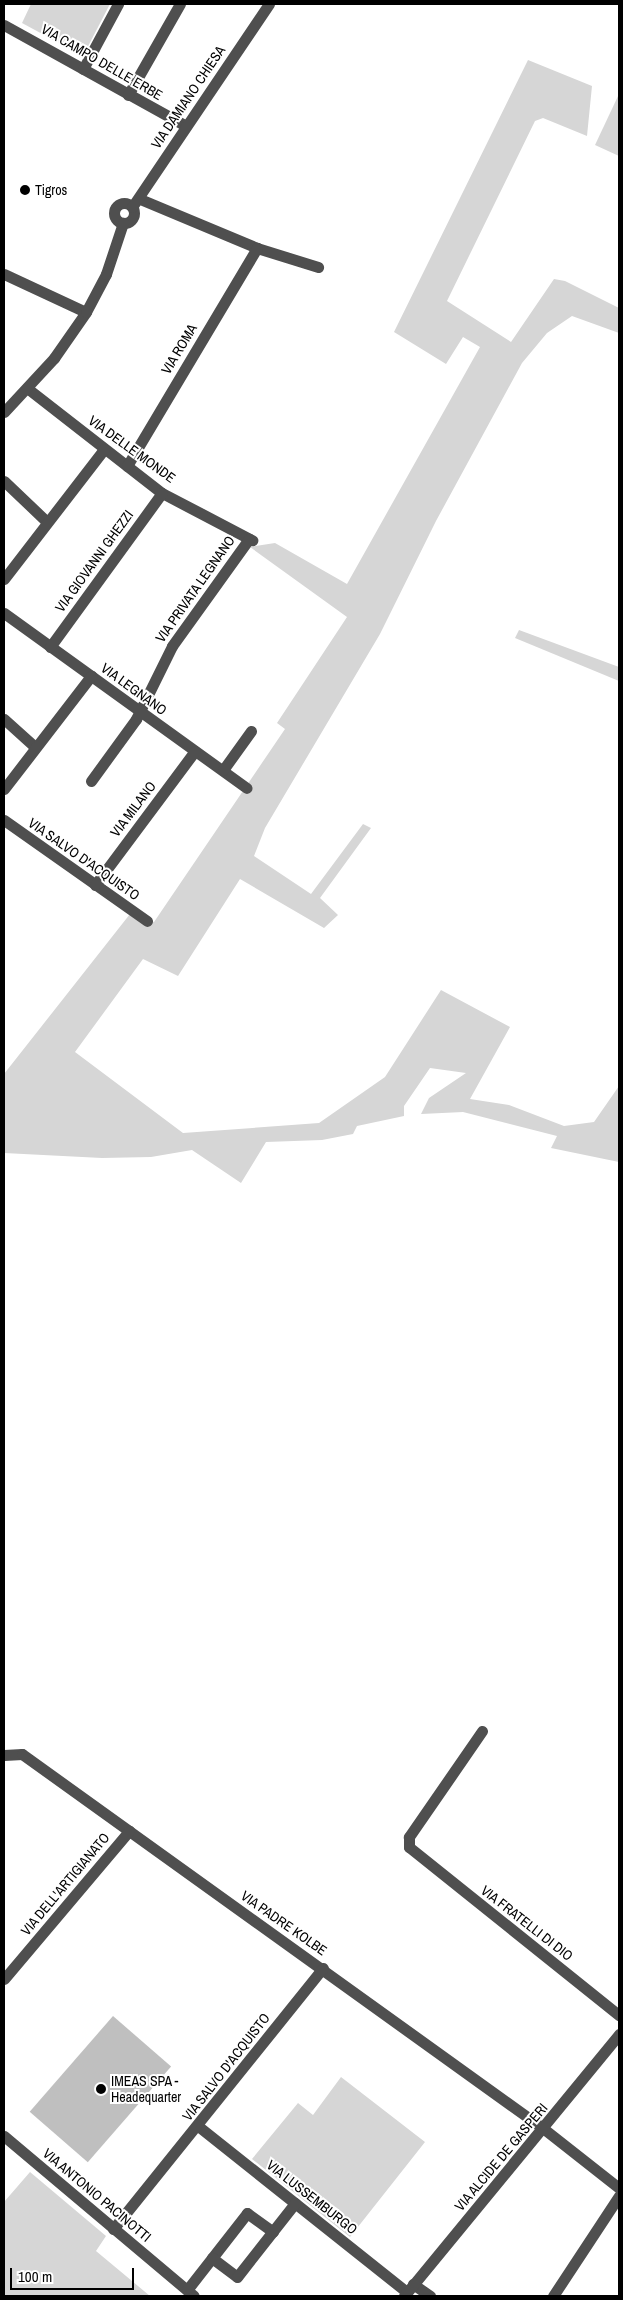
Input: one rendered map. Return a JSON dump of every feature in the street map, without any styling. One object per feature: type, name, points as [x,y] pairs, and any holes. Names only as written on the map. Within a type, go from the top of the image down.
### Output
[{"type":"street","points":[[83,69],[118,4]]},
{"type":"street","points":[[128,95],[180,4]]},
{"type":"street","name":"VIA DAMIANO CHIESA","points":[[123,223],[132,220],[136,203],[269,4]]},
{"type":"street","name":"VIA CAMPO DELLE ERBE","points":[[4,25],[186,126]]},
{"type":"street","points":[[4,412],[27,388],[86,312],[106,274],[123,223],[116,218],[115,209],[122,204],[136,203],[257,248],[318,267]]},
{"type":"street","name":"VIA ROMA","points":[[126,466],[257,248]]},
{"type":"street","points":[[4,274],[86,312]]},
{"type":"street","name":"VIA DELLE MONDE","points":[[27,388],[162,493],[250,539]]},
{"type":"street","points":[[4,579],[104,449]]},
{"type":"street","points":[[4,481],[47,522]]},
{"type":"street","name":"VIA GIOVANNI GHEZZI","points":[[50,647],[162,493]]},
{"type":"street","name":"VIA PRIVATA LEGNANO","points":[[91,781],[140,711],[172,646],[250,539]]},
{"type":"street","name":"VIA LEGNANO","points":[[4,613],[247,788]]},
{"type":"street","points":[[4,788],[91,676]]},
{"type":"street","points":[[4,719],[35,747]]},
{"type":"street","points":[[223,770],[251,731]]},
{"type":"street","name":"VIA MILANO","points":[[95,885],[195,751]]},
{"type":"street","name":"VIA SALVO D'ACQUISTO","points":[[4,820],[147,921]]},
{"type":"street","name":"VIA FRATELLI DI DIO","points":[[482,1731],[409,1838],[409,1846],[619,2015]]},
{"type":"street","name":"VIA PADRE KOLBE","points":[[4,1755],[22,1754],[129,1832],[323,1968],[544,2129],[619,2188]]},
{"type":"street","name":"VIA DELL'ARTIGIANATO","points":[[4,1979],[129,1832]]},
{"type":"street","name":"VIA SALVO D'ACQUISTO","points":[[113,2229],[198,2126],[323,1968]]},
{"type":"street","name":"VIA ALCIDE DE GASPERI","points":[[408,2291],[544,2129],[619,2034]]},
{"type":"street","name":"VIA LUSSEMBURGO","points":[[198,2126],[408,2291],[430,2296]]},
{"type":"street","name":"VIA ANTONIO PACINOTTI","points":[[4,2136],[190,2293]]},
{"type":"street","points":[[553,2296],[619,2196]]},
{"type":"street","points":[[212,2258],[236,2277],[295,2203]]},
{"type":"street","points":[[190,2293],[212,2258],[247,2213],[273,2232]]},
{"type":"shaded area","points":[[31,4],[110,4],[83,56],[22,23]]},
{"type":"shaded area","points":[[528,60],[592,86],[587,136],[543,118],[535,121],[447,301],[511,342],[554,279],[565,281],[619,308],[619,333],[572,316],[547,333],[522,363],[436,521],[380,634],[265,828],[254,856],[311,894],[363,824],[371,828],[320,898],[338,915],[324,928],[240,879],[178,976],[143,959],[75,1052],[183,1133],[319,1123],[385,1077],[441,990],[510,1027],[470,1099],[509,1105],[564,1126],[594,1122],[619,1086],[619,1162],[551,1148],[557,1136],[463,1112],[421,1114],[429,1098],[466,1073],[430,1068],[404,1106],[404,1116],[357,1126],[353,1134],[322,1140],[266,1142],[241,1183],[192,1150],[151,1157],[102,1158],[4,1153],[4,1074],[130,914],[154,922],[285,729],[277,723],[347,617],[250,547],[275,543],[347,584],[480,347],[463,337],[446,364],[394,332]]},
{"type":"shaded area","points":[[619,94],[619,156],[595,145]]},
{"type":"shaded area","points":[[519,630],[619,667],[619,681],[515,638]]},
{"type":"shaded area","points":[[341,2077],[425,2142],[350,2237],[252,2159],[298,2103],[313,2115]]},
{"type":"shaded area","points":[[30,2172],[106,2236],[96,2251],[150,2296],[4,2296],[4,2202]]},
{"type":"building","name":"IMEAS SPA - Headequarter","points":[[113,2016],[171,2067],[88,2162],[30,2112]]},
{"type":"place","name":"Tigros","points":[[25,190]]},
{"type":"place","name":"IMEAS SPA - Headequarter","points":[[101,2089]]}]
